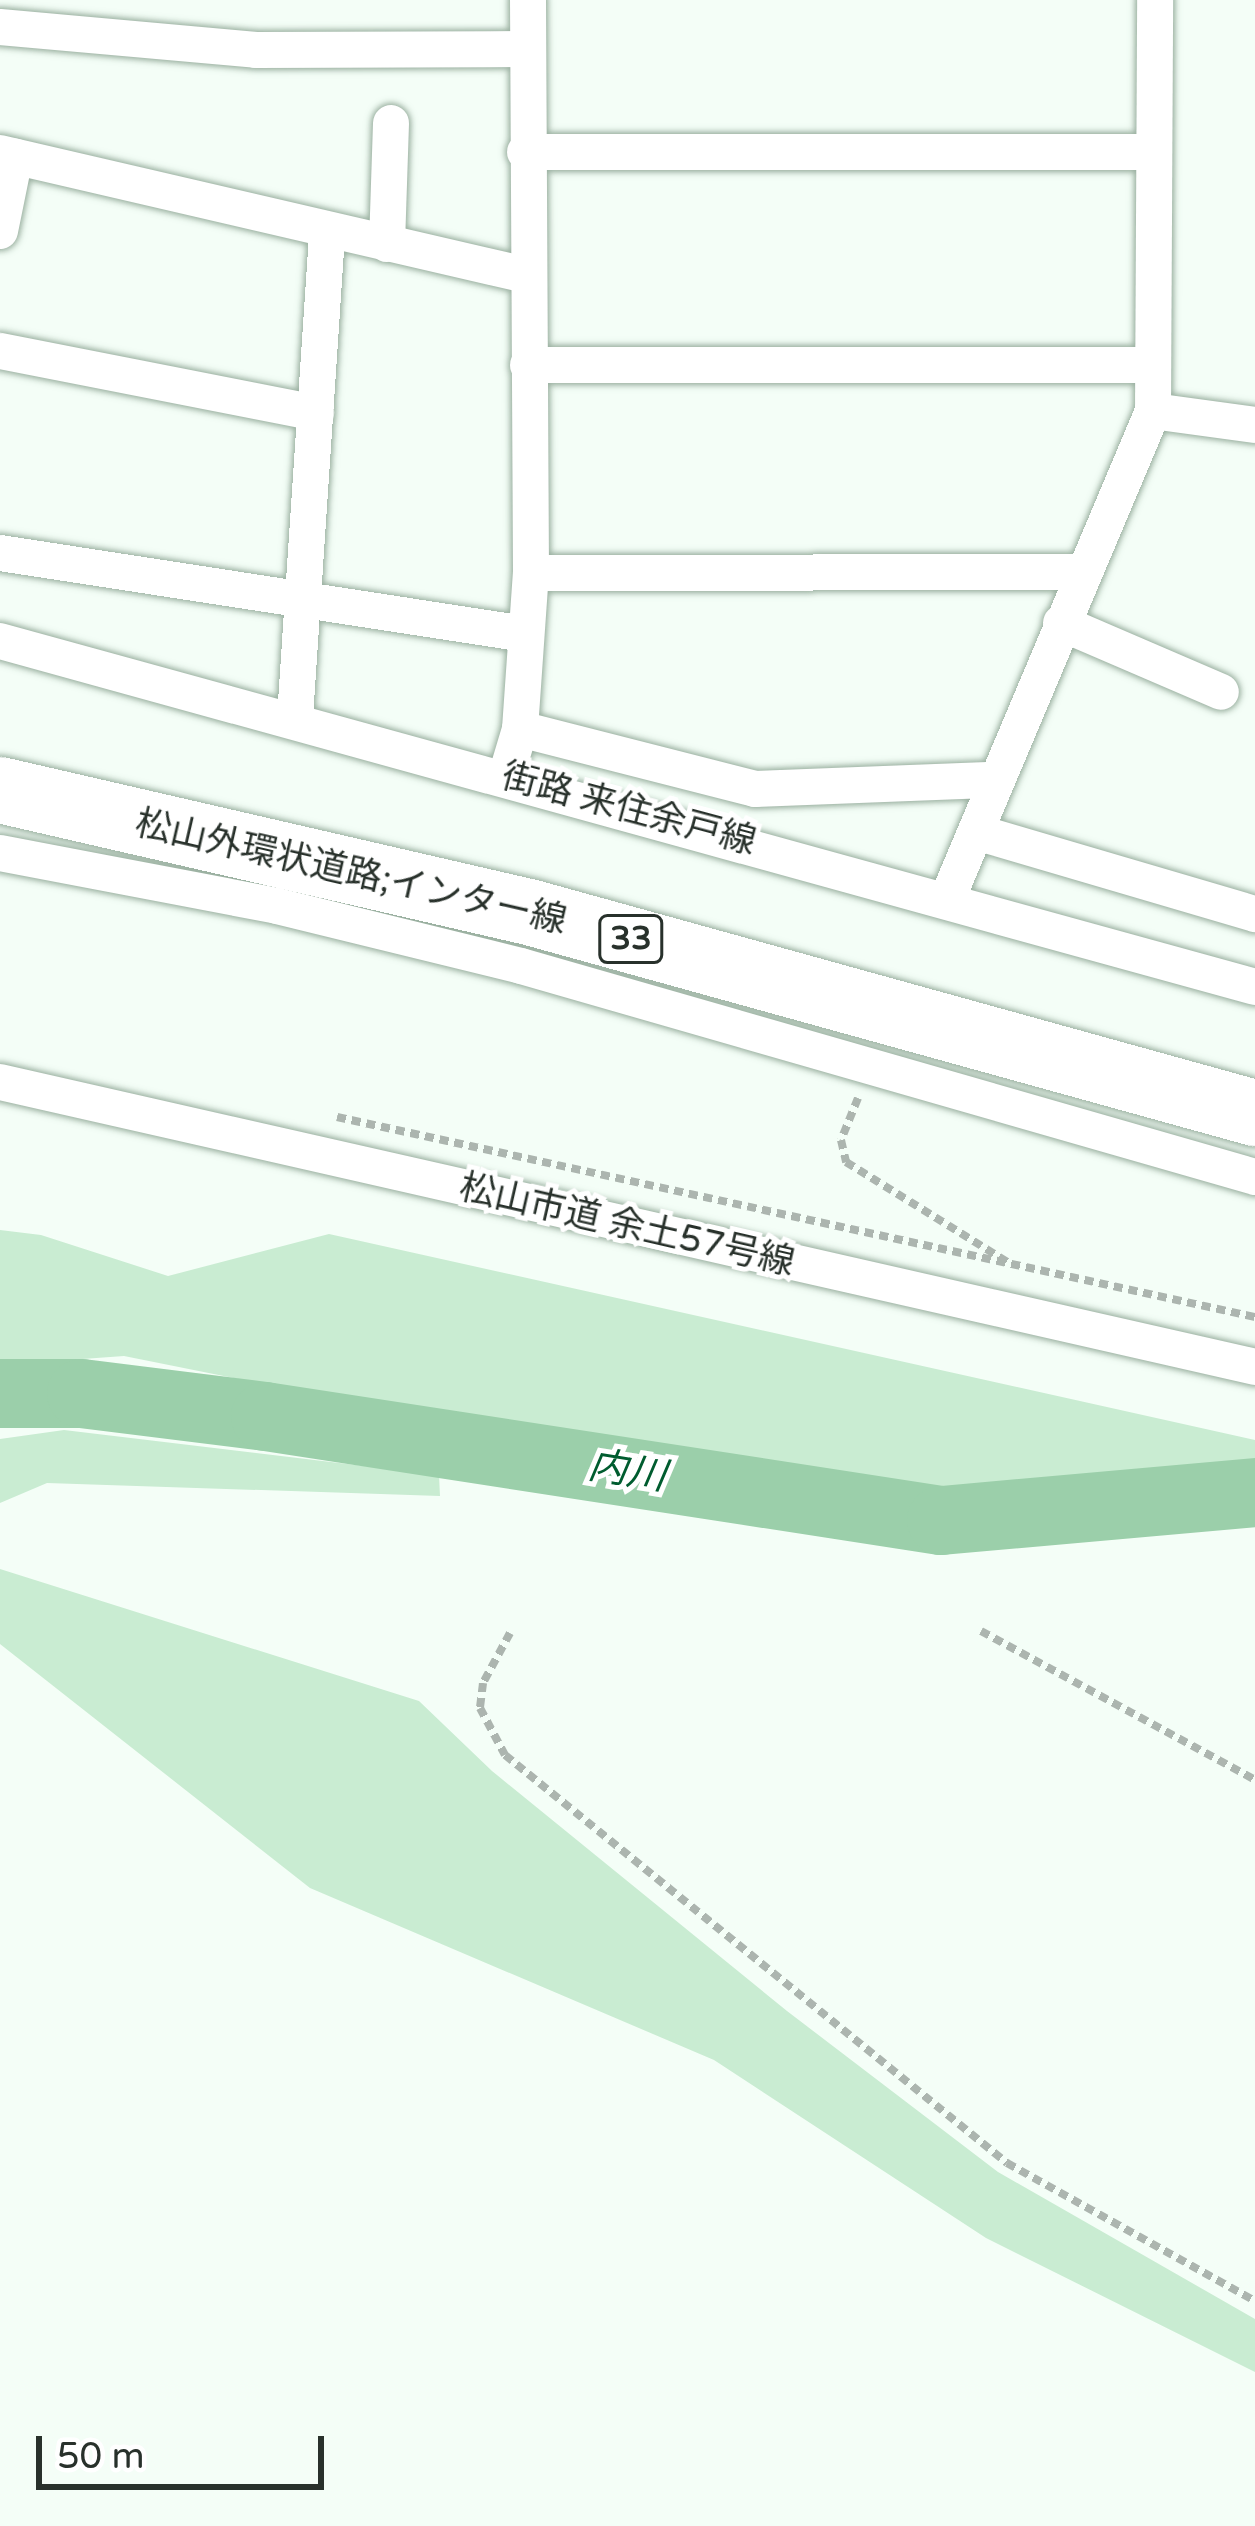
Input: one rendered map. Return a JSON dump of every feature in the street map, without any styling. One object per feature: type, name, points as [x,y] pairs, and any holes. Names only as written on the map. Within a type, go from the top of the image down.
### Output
[{"type":"highway","name":"松山外環状道路;インター線","points":[[0,790],[529,912],[1255,1113]]},
{"type":"street","points":[[506,776],[520,729],[531,573],[523,49],[528,0]]},
{"type":"street","points":[[948,897],[1153,412],[1155,0]]},
{"type":"street","points":[[0,27],[256,50],[523,49]]},
{"type":"street","points":[[387,244],[391,124]]},
{"type":"street","points":[[525,152],[1153,152]]},
{"type":"street","points":[[0,231],[8,155],[526,275]]},
{"type":"street","points":[[295,717],[327,231]]},
{"type":"street","points":[[0,351],[316,413]]},
{"type":"street","points":[[528,365],[1153,365]]},
{"type":"street","points":[[1153,412],[1255,424]]},
{"type":"street","points":[[0,553],[525,634]]},
{"type":"street","points":[[531,573],[1082,572]]},
{"type":"street","points":[[1061,623],[1221,692]]},
{"type":"street","name":"街路 来住余戸線","points":[[0,641],[948,897],[1255,987]]},
{"type":"street","points":[[520,729],[754,789],[994,780]]},
{"type":"street","points":[[976,832],[1255,914]]},
{"type":"street","points":[[0,853],[277,906],[521,966],[1255,1178]]},
{"type":"street","name":"松山市道 余土57号線","points":[[0,1082],[1255,1367]]},
{"type":"path","points":[[859,1096],[842,1140],[846,1162],[864,1180],[1019,1269],[1048,1293],[1054,1323]]},
{"type":"path","points":[[981,1631],[1255,1780]]},
{"type":"path","points":[[511,1633],[483,1683],[480,1708],[505,1756],[989,2150],[1185,2270],[1255,2301]]},
{"type":"green space","points":[[0,1230],[41,1235],[168,1276],[329,1234],[1255,1440],[1255,1468],[1036,1483],[936,1505],[521,1436],[124,1356],[0,1365]]},
{"type":"green space","points":[[64,1430],[439,1475],[440,1496],[47,1483],[0,1503],[0,1439]]},
{"type":"green space","points":[[0,1569],[419,1701],[492,1771],[787,2011],[998,2172],[1255,2319],[1255,2372],[986,2238],[714,2060],[310,1888],[0,1644]]},
{"type":"waterway","name":"内川","points":[[0,1393],[81,1393],[265,1416],[941,1520],[1255,1492]]}]
